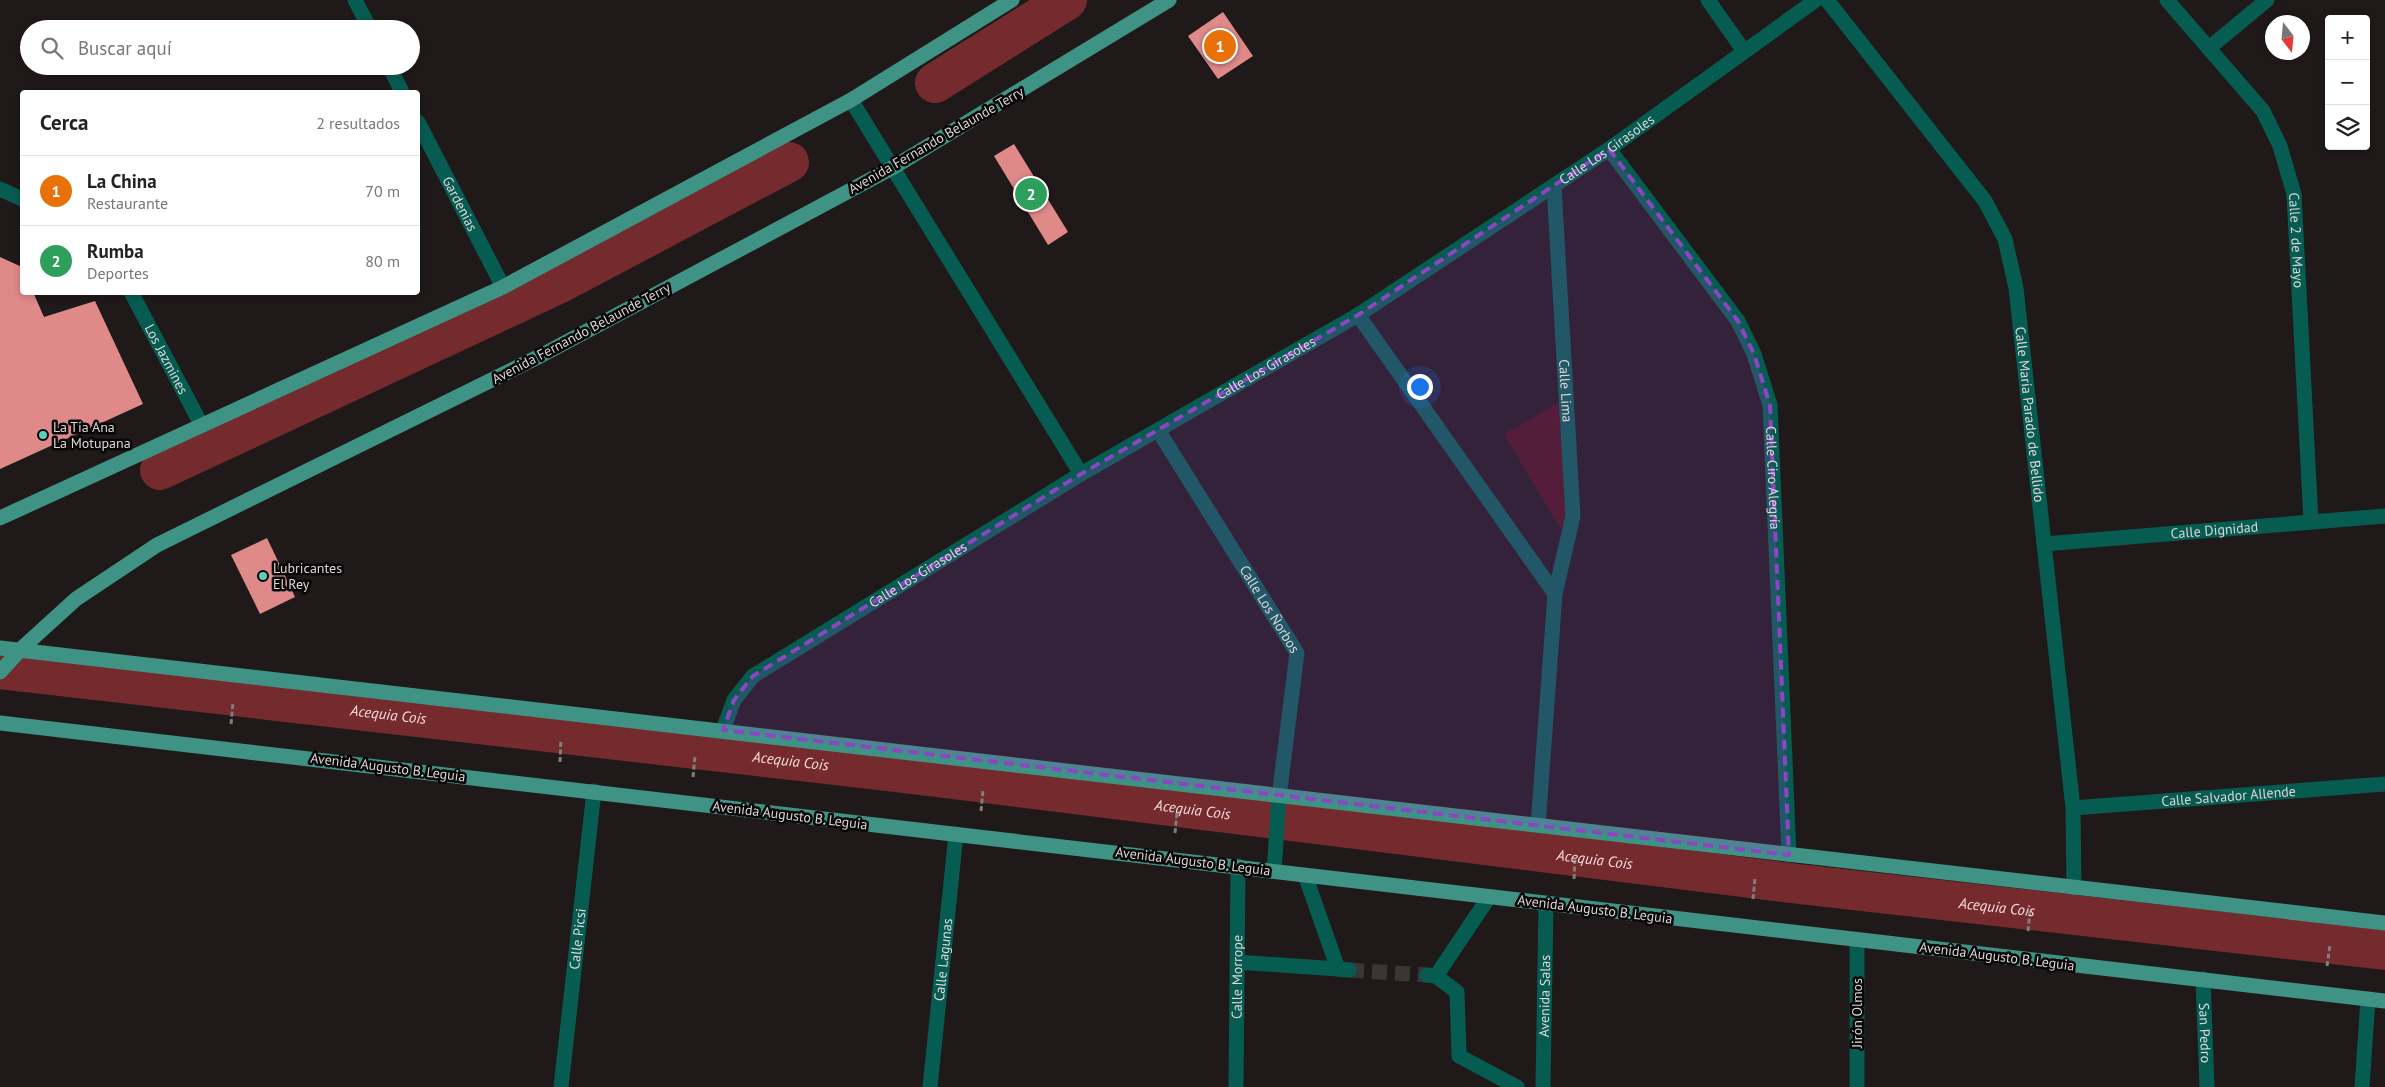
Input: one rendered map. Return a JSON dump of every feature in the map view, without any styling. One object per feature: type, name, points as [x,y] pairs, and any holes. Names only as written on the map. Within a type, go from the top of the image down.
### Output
[{"type":"main road","points":[[0,518],[503,287],[851,100],[1012,0]]},
{"type":"main road","name":"Avenida Fernando Belaunde Terry","points":[[0,672],[20,650],[76,600],[157,545],[542,355],[892,168],[1169,0]]},
{"type":"main road","points":[[0,648],[723,730],[1279,799],[1789,854],[2385,923]]},
{"type":"main road","name":"Avenida Augusto B. Leguia","points":[[0,722],[956,834],[1274,869],[1306,875],[1546,904],[2385,1001]]},
{"type":"street","points":[[355,0],[365,20]]},
{"type":"street","points":[[1708,0],[1744,51]]},
{"type":"street","name":"Calle Los Girasoles","points":[[723,730],[734,700],[753,676],[1081,474],[1358,315],[1609,149],[1816,0]]},
{"type":"street","name":"Calle María Parado de Bellido","points":[[1827,0],[1985,201],[2005,239],[2016,288],[2073,808],[2074,888]]},
{"type":"street","name":"Calle 2 de Mayo","points":[[2166,0],[2263,111],[2280,146],[2294,194],[2311,522]]},
{"type":"street","points":[[2209,48],[2267,0]]},
{"type":"street","points":[[394,75],[401,90]]},
{"type":"street","points":[[851,100],[1081,474]]},
{"type":"street","name":"Gardenias","points":[[420,126],[503,287]]},
{"type":"street","name":"Calle Ciro Alegría","points":[[1609,149],[1738,321],[1754,354],[1770,405],[1789,854]]},
{"type":"street","name":"Calle Lima","points":[[1538,826],[1555,594],[1573,516],[1554,186]]},
{"type":"street","points":[[0,190],[20,198]]},
{"type":"street","name":"Los Jazmines","points":[[134,295],[202,426]]},
{"type":"street","points":[[1358,315],[1555,594]]},
{"type":"street","name":"Calle Los Ñorbos","points":[[1158,430],[1297,653],[1279,799],[1274,869]]},
{"type":"street","name":"Calle Dignidad","points":[[2044,544],[2385,516]]},
{"type":"street","name":"Calle Salvador Allende","points":[[2073,808],[2385,784]]},
{"type":"street","name":"Calle Picsi","points":[[561,1087],[594,792]]},
{"type":"street","name":"Calle Lagunas","points":[[930,1087],[956,834]]},
{"type":"street","name":"Calle Morrope","points":[[1236,1087],[1238,866]]},
{"type":"street","points":[[1237,962],[1343,969],[1306,875]]},
{"type":"street","points":[[1489,897],[1431,976],[1457,992],[1458,1056],[1518,1087]]},
{"type":"street","name":"Avenida Salas","points":[[1543,1087],[1546,904]]},
{"type":"street","name":"Jirón Olmos","points":[[1857,940],[1857,1087]]},
{"type":"street","name":"San Pedro","points":[[2203,979],[2206,1087]]},
{"type":"street","points":[[2362,1087],[2368,999]]},
{"type":"path","points":[[231,726],[234,696]]},
{"type":"path","points":[[560,764],[562,734]]},
{"type":"path","points":[[693,780],[695,750]]},
{"type":"path","points":[[980,814],[984,785]]},
{"type":"path","points":[[1574,886],[1576,851]]},
{"type":"path","points":[[1752,904],[1755,874]]},
{"type":"path","points":[[2027,938],[2031,903]]},
{"type":"path","points":[[2326,973],[2331,938]]},
{"type":"highlighted area","points":[[1609,149],[1738,321],[1754,354],[1770,405],[1789,855],[723,730],[734,700],[753,676],[1081,474],[1358,315]]},
{"type":"shaded area","points":[[1560,402],[1566,518],[1566,527],[1561,530],[1504,434]]},
{"type":"building","points":[[1223,12],[1253,56],[1218,79],[1188,36]]},
{"type":"building","points":[[1014,144],[1068,232],[1048,245],[994,156]]},
{"type":"building","points":[[0,257],[20,266],[20,295],[34,295],[44,317],[95,301],[143,404],[0,469]]},
{"type":"building","name":"Lubricantes El Rey","points":[[267,538],[295,597],[260,614],[231,555]]},
{"type":"waterway","points":[[935,83],[1067,0]]},
{"type":"waterway","points":[[160,470],[558,284],[789,162]]},
{"type":"waterway","name":"Acequia Cois","points":[[0,669],[912,774],[1799,884],[2385,950]]},
{"type":"tunnel","points":[[1349,970],[1427,975]]},
{"type":"place","name":"La China","points":[[1220,46]]},
{"type":"place","name":"Rumba","points":[[1031,194]]},
{"type":"place","name":"La Tia Ana La Motupana","points":[[43,435]]},
{"type":"place","name":"Lubricantes El Rey","points":[[263,576]]}]
